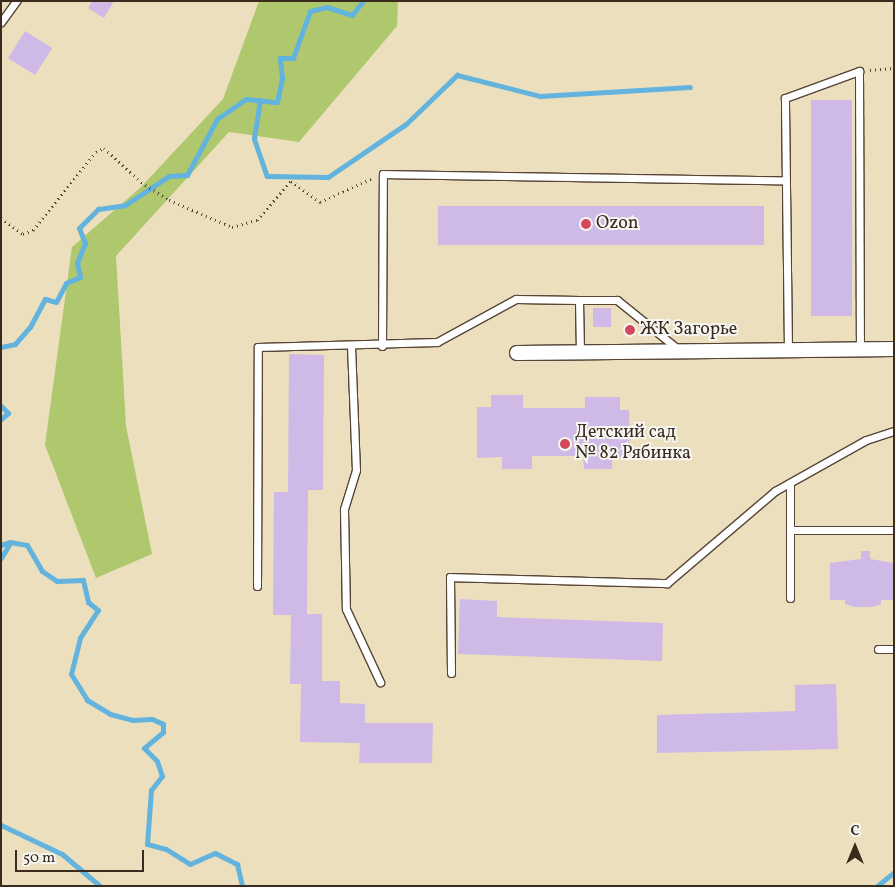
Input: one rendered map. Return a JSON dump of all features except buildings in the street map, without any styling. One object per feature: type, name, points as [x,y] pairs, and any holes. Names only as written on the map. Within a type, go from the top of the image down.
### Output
[{"type":"street","points":[[518,353],[894,349]]},
{"type":"lane","points":[[1,22],[16,1]]},
{"type":"lane","points":[[788,349],[785,98],[860,71],[860,349]]},
{"type":"lane","points":[[382,346],[383,174],[786,180]]},
{"type":"lane","points":[[257,586],[258,347],[382,346],[437,342],[516,300],[617,300],[678,350]]},
{"type":"lane","points":[[579,300],[580,352]]},
{"type":"lane","points":[[350,346],[356,470],[344,509],[346,609],[380,682]]},
{"type":"lane","points":[[451,673],[450,576],[667,583],[775,491],[866,440],[894,430]]},
{"type":"lane","points":[[790,483],[792,530],[790,598]]},
{"type":"lane","points":[[792,530],[894,530]]},
{"type":"lane","points":[[878,649],[894,649]]},
{"type":"path","points":[[860,71],[894,68]]},
{"type":"path","points":[[1,218],[23,234],[33,230],[96,152],[104,148],[141,182],[169,200],[232,227],[257,220],[291,181],[320,202],[383,174]]},
{"type":"green space","points":[[259,1],[398,1],[397,26],[299,142],[229,132],[116,256],[126,426],[152,554],[96,578],[45,445],[72,247],[141,187],[223,99]]},
{"type":"waterway","points":[[1,347],[15,344],[30,327],[45,299],[56,302],[66,283],[80,277],[77,263],[85,243],[79,228],[98,209],[125,205],[169,176],[187,175],[217,119],[246,99],[277,102],[282,78],[280,58],[293,58],[310,11],[327,7],[352,15],[363,1]]},
{"type":"waterway","points":[[260,100],[254,139],[267,176],[328,177],[406,124],[457,75],[540,96],[690,87]]},
{"type":"waterway","points":[[1,406],[8,413],[1,419]]},
{"type":"waterway","points":[[1,545],[10,542],[27,545],[42,571],[57,581],[83,580],[88,602],[98,610],[80,638],[71,674],[87,700],[110,714],[132,720],[152,719],[163,724],[163,732],[144,748],[157,761],[162,776],[151,790],[147,844],[166,849],[190,864],[215,853],[237,864],[242,886]]},
{"type":"waterway","points":[[1,558],[10,543]]},
{"type":"waterway","points":[[1,825],[62,854],[100,886]]},
{"type":"waterway","points":[[877,886],[894,872]]},
{"type":"place","name":"Ozon","points":[[586,224]]},
{"type":"place","name":"ЖК Загорье","points":[[630,330]]},
{"type":"place","name":"Детский сад № 82 Рябинка","points":[[565,444]]}]
